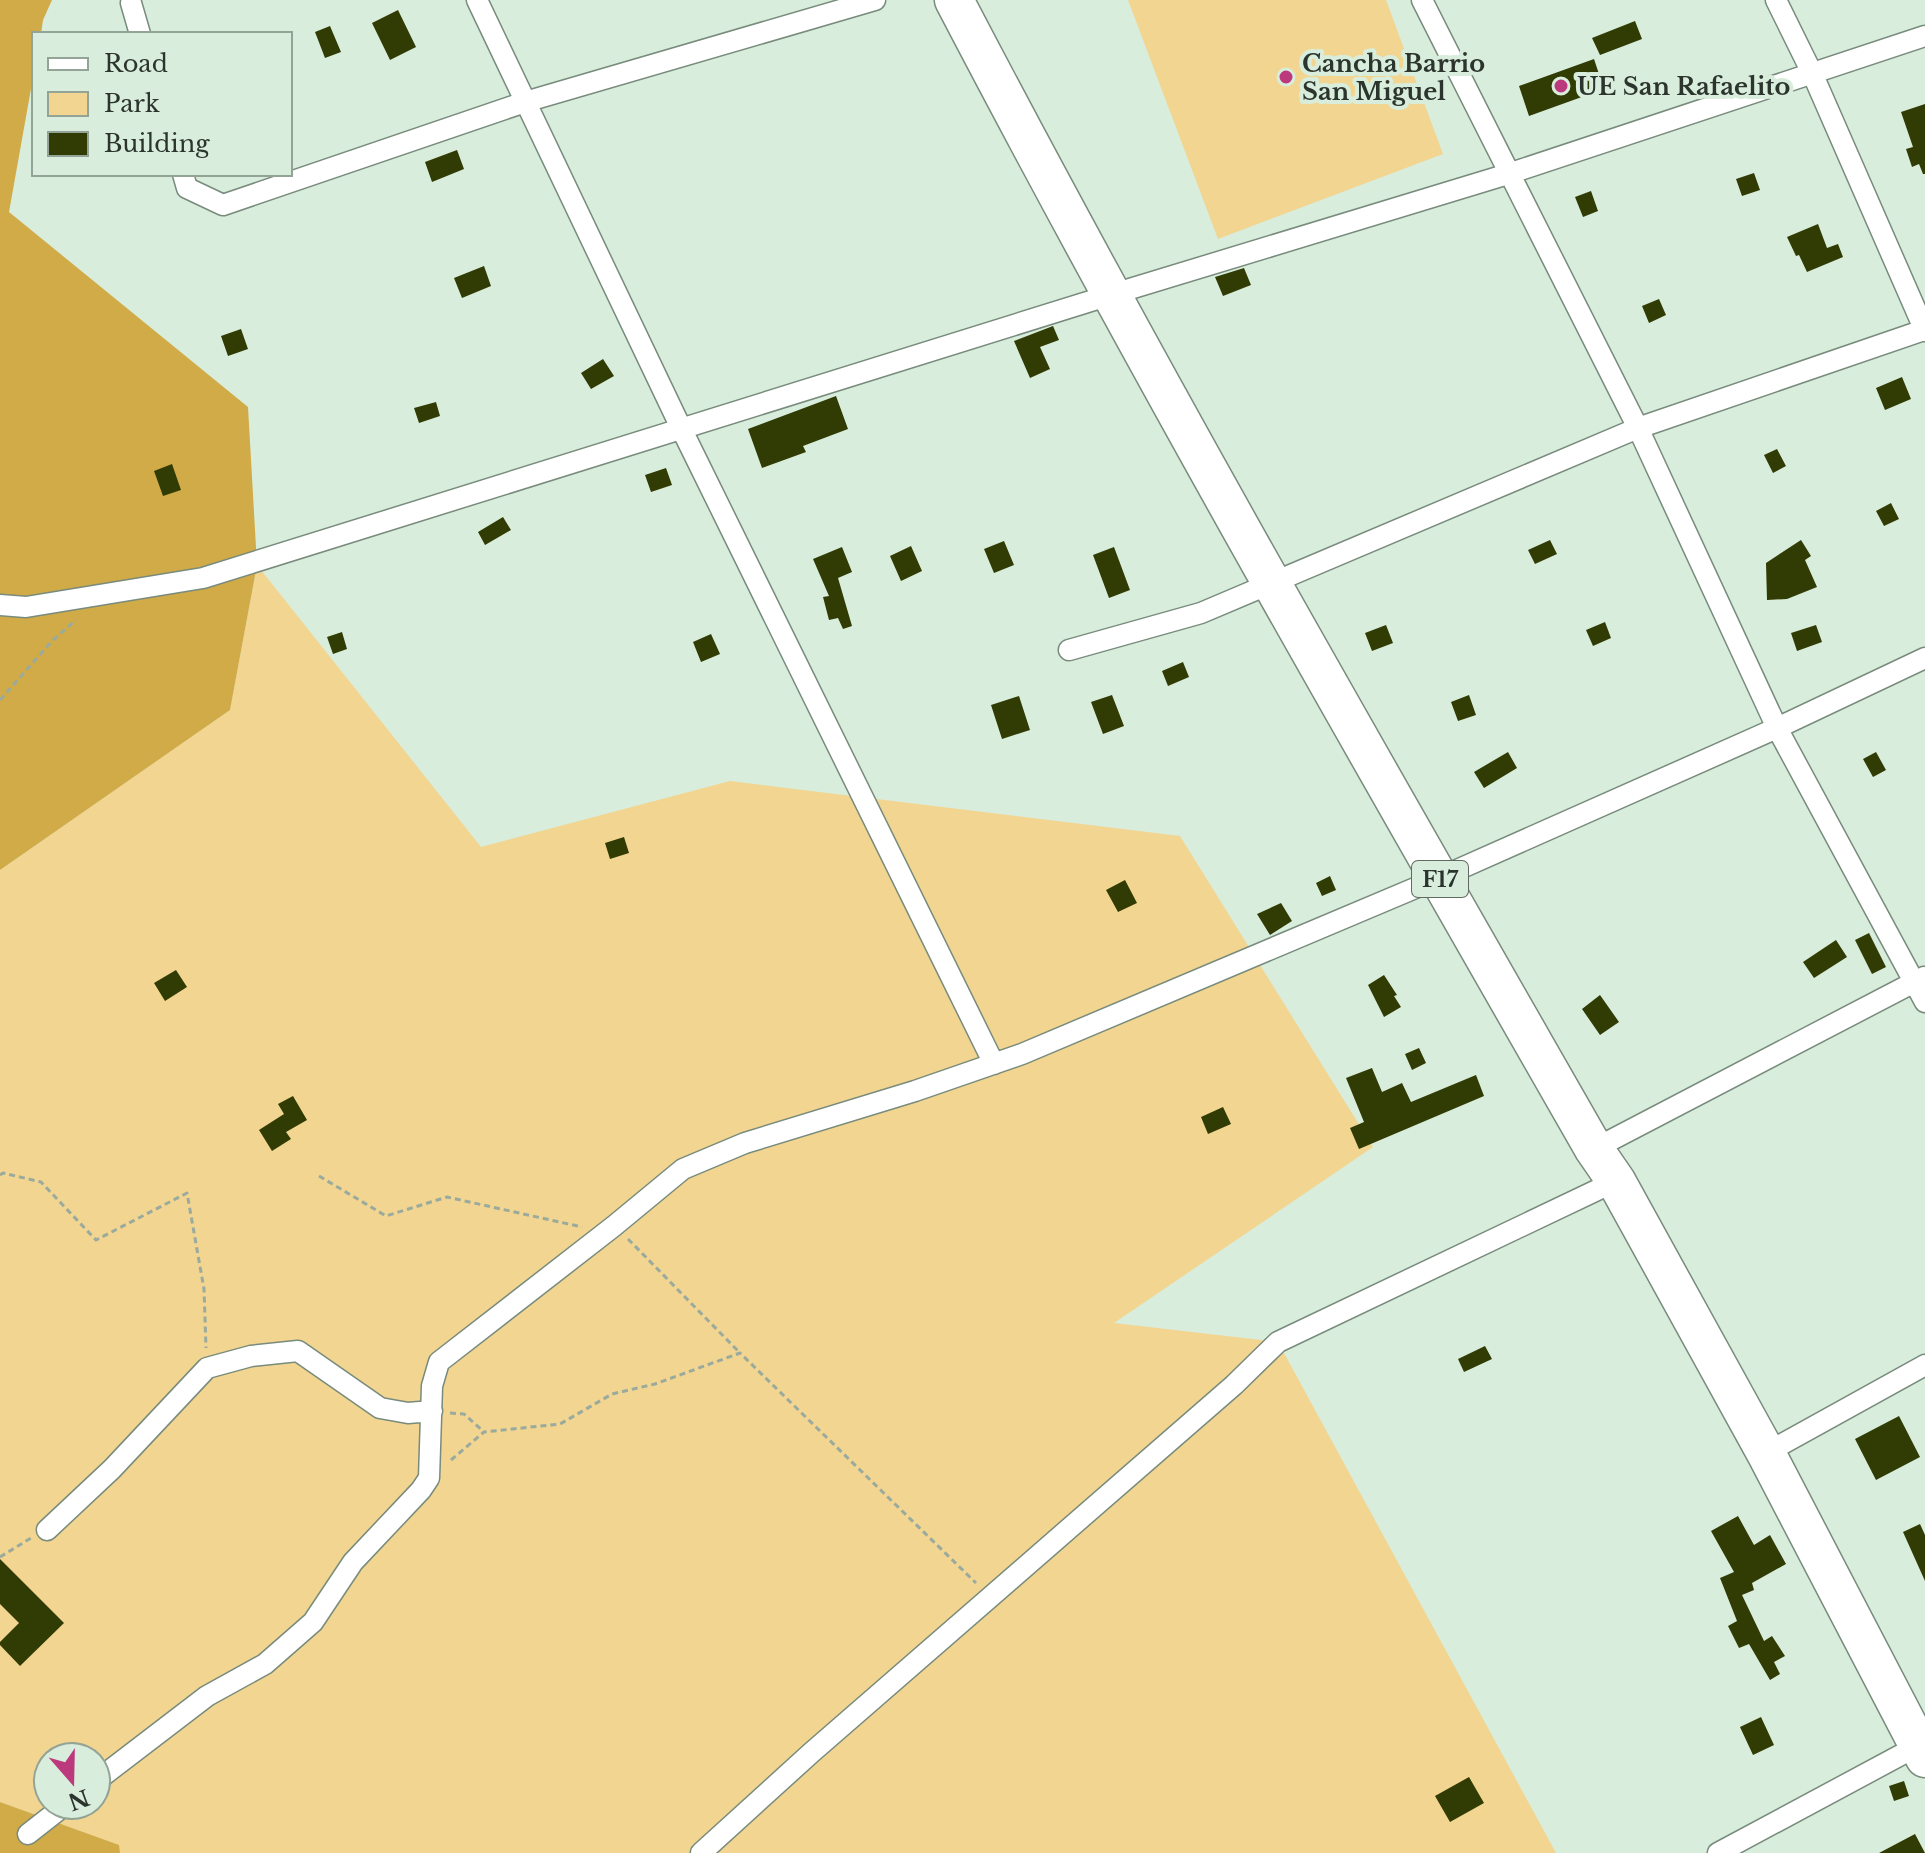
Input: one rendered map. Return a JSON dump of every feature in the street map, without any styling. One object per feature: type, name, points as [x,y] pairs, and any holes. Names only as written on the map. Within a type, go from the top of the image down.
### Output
[{"type":"highway","name":"F17","points":[[954,0],[1110,295],[1439,878],[1594,1149],[1616,1181],[1923,1748]]},
{"type":"street","points":[[477,0],[682,430],[994,1064]]},
{"type":"street","points":[[184,176],[187,188],[223,205],[525,102],[875,0]]},
{"type":"street","points":[[1422,0],[1638,428],[1777,728],[1920,979],[1925,1002]]},
{"type":"street","points":[[1069,650],[1201,613],[1638,428],[1925,330],[1813,75],[1776,0]]},
{"type":"street","points":[[131,3],[139,32]]},
{"type":"street","points":[[0,605],[26,607],[203,578],[1508,174],[1925,36]]},
{"type":"street","points":[[112,1769],[207,1696],[265,1664],[313,1622],[353,1562],[429,1478],[432,1386],[439,1362],[683,1169],[745,1143],[994,1064],[1439,878],[1777,728],[1925,658]]},
{"type":"street","points":[[1594,1149],[1920,979]]},
{"type":"street","points":[[701,1853],[811,1753],[1234,1385],[1278,1342],[1616,1181]]},
{"type":"street","points":[[47,1530],[112,1469],[207,1368],[251,1356],[298,1351],[380,1408],[408,1413],[432,1411]]},
{"type":"street","points":[[1766,1453],[1925,1365]]},
{"type":"street","points":[[1718,1853],[1923,1748]]},
{"type":"street","points":[[28,1834],[45,1821]]},
{"type":"path","points":[[0,700],[53,640],[106,593]]},
{"type":"path","points":[[0,1175],[3,1173],[41,1182],[96,1240],[187,1193],[204,1289],[207,1368]]},
{"type":"path","points":[[319,1176],[386,1216],[447,1197],[576,1227],[614,1226],[990,1597]]},
{"type":"path","points":[[429,1478],[484,1432],[560,1424],[612,1394],[655,1384],[740,1353]]},
{"type":"path","points":[[432,1411],[464,1414],[484,1432]]},
{"type":"path","points":[[0,1557],[47,1530]]},
{"type":"green space","name":"Cancha Barrio San Miguel","points":[[1128,0],[1386,0],[1443,154],[1218,239]]},
{"type":"green space","points":[[257,565],[481,847],[730,781],[1180,836],[1373,1147],[1114,1323],[1278,1342],[1556,1853],[120,1853],[118,1845],[52,1821],[112,1821],[112,1741],[32,1741],[32,1814],[0,1802],[0,870],[230,710]]},
{"type":"shaded area","points":[[0,0],[52,0],[41,32],[32,32],[32,83],[9,212],[248,407],[257,565],[230,710],[0,870]]},
{"type":"shaded area","points":[[0,1802],[32,1814],[32,1821],[53,1821],[119,1845],[120,1853],[0,1853]]},
{"type":"building","points":[[398,10],[416,47],[390,60],[372,23]]},
{"type":"building","points":[[1635,21],[1642,39],[1600,55],[1592,38]]},
{"type":"building","points":[[330,26],[341,52],[325,58],[315,32]]},
{"type":"building","points":[[1594,59],[1604,89],[1529,116],[1519,86]]},
{"type":"building","points":[[1925,104],[1923,174],[1919,164],[1912,167],[1906,149],[1913,147],[1901,112]]},
{"type":"building","points":[[457,150],[464,169],[432,182],[425,162]]},
{"type":"building","points":[[1754,173],[1760,190],[1742,196],[1736,179]]},
{"type":"building","points":[[1591,191],[1598,211],[1583,217],[1575,197]]},
{"type":"building","points":[[1818,224],[1827,248],[1838,244],[1843,257],[1807,272],[1787,237]]},
{"type":"building","points":[[484,266],[491,286],[462,298],[454,278]]},
{"type":"building","points":[[1244,268],[1251,285],[1223,296],[1215,277]]},
{"type":"building","points":[[1659,299],[1666,315],[1649,323],[1642,306]]},
{"type":"building","points":[[1053,326],[1059,340],[1040,347],[1050,369],[1030,378],[1014,341]]},
{"type":"building","points":[[241,329],[248,349],[228,356],[221,336]]},
{"type":"building","points":[[603,359],[614,376],[591,389],[581,373]]},
{"type":"building","points":[[1902,377],[1911,399],[1885,410],[1876,388]]},
{"type":"building","points":[[836,396],[848,429],[803,446],[806,452],[762,468],[748,429]]},
{"type":"building","points":[[436,402],[440,416],[419,423],[414,408]]},
{"type":"building","points":[[1777,449],[1786,466],[1773,473],[1764,455]]},
{"type":"building","points":[[172,464],[181,490],[163,496],[154,471]]},
{"type":"building","points":[[666,468],[672,485],[651,492],[645,475]]},
{"type":"building","points":[[1891,503],[1899,519],[1884,526],[1876,511]]},
{"type":"building","points":[[503,517],[511,530],[485,545],[478,532]]},
{"type":"building","points":[[1550,540],[1557,554],[1535,564],[1528,550]]},
{"type":"building","points":[[1801,540],[1811,556],[1805,560],[1817,587],[1787,599],[1767,600],[1766,563]]},
{"type":"building","points":[[1004,541],[1014,565],[994,573],[984,549]]},
{"type":"building","points":[[911,546],[922,571],[901,581],[890,556]]},
{"type":"building","points":[[842,547],[852,572],[838,578],[852,626],[843,629],[838,618],[829,620],[823,597],[829,596],[813,559]]},
{"type":"building","points":[[1114,547],[1130,590],[1109,598],[1093,555]]},
{"type":"building","points":[[1605,622],[1611,638],[1593,646],[1586,630]]},
{"type":"building","points":[[1386,625],[1393,643],[1372,651],[1365,633]]},
{"type":"building","points":[[1816,625],[1822,642],[1797,651],[1791,633]]},
{"type":"building","points":[[342,632],[347,649],[333,654],[327,637]]},
{"type":"building","points":[[711,634],[720,654],[701,662],[693,642]]},
{"type":"building","points":[[1183,662],[1189,677],[1168,686],[1162,671]]},
{"type":"building","points":[[1112,695],[1124,726],[1103,734],[1091,702]]},
{"type":"building","points":[[1469,695],[1476,715],[1458,721],[1451,702]]},
{"type":"building","points":[[1019,696],[1030,730],[1002,739],[991,705]]},
{"type":"building","points":[[1508,752],[1517,768],[1484,788],[1474,772]]},
{"type":"building","points":[[1876,752],[1886,770],[1873,777],[1863,759]]},
{"type":"building","points":[[624,837],[629,853],[610,859],[605,843]]},
{"type":"building","points":[[1330,876],[1336,890],[1322,896],[1316,883]]},
{"type":"building","points":[[1125,880],[1137,903],[1118,912],[1106,890]]},
{"type":"building","points":[[1281,903],[1292,921],[1270,935],[1257,914]]},
{"type":"building","points":[[1869,933],[1886,967],[1872,974],[1855,940]]},
{"type":"building","points":[[1836,940],[1847,957],[1814,978],[1803,962]]},
{"type":"building","points":[[176,970],[187,987],[165,1001],[154,983]]},
{"type":"building","points":[[1384,975],[1401,1007],[1384,1017],[1368,985]]},
{"type":"building","points":[[1600,995],[1619,1022],[1600,1035],[1582,1009]]},
{"type":"building","points":[[1419,1048],[1426,1063],[1412,1070],[1405,1054]]},
{"type":"building","points":[[1372,1068],[1382,1092],[1402,1083],[1411,1102],[1476,1075],[1484,1096],[1359,1149],[1350,1128],[1364,1122],[1346,1078]]},
{"type":"building","points":[[293,1096],[307,1120],[286,1132],[291,1139],[272,1151],[259,1130],[284,1114],[278,1104]]},
{"type":"building","points":[[1223,1107],[1231,1124],[1208,1134],[1201,1117]]},
{"type":"building","points":[[1485,1346],[1492,1359],[1464,1372],[1458,1359]]},
{"type":"building","points":[[1899,1416],[1920,1457],[1876,1480],[1855,1439]]},
{"type":"building","points":[[1738,1516],[1754,1545],[1770,1535],[1786,1564],[1752,1583],[1754,1590],[1742,1595],[1764,1641],[1772,1636],[1785,1656],[1774,1662],[1780,1674],[1770,1680],[1749,1644],[1739,1648],[1728,1626],[1737,1621],[1720,1578],[1734,1572],[1711,1531]]},
{"type":"building","points":[[1920,1524],[1925,1535],[1925,1581],[1903,1532]]},
{"type":"building","points":[[0,1559],[64,1623],[20,1666],[0,1645],[19,1623],[0,1604]]},
{"type":"building","points":[[1761,1717],[1774,1745],[1753,1755],[1740,1727]]},
{"type":"building","points":[[1469,1777],[1484,1803],[1450,1822],[1435,1796]]},
{"type":"building","points":[[1904,1781],[1909,1796],[1894,1801],[1889,1786]]},
{"type":"building","points":[[1915,1834],[1925,1853],[1879,1853]]},
{"type":"place","name":"Cancha Barrio San Miguel","points":[[1286,77]]},
{"type":"place","name":"UE San Rafaelito","points":[[1561,86]]}]
